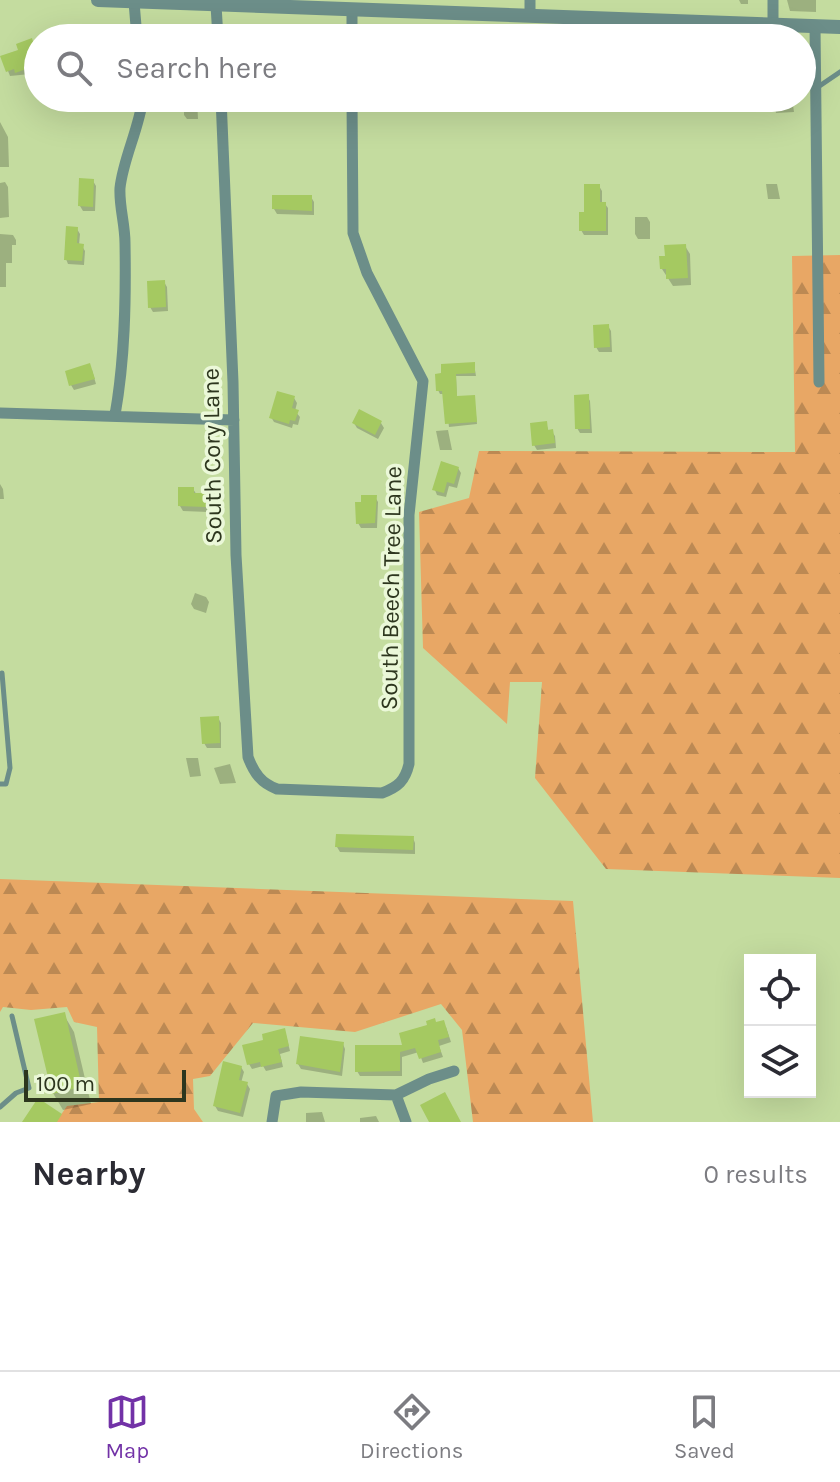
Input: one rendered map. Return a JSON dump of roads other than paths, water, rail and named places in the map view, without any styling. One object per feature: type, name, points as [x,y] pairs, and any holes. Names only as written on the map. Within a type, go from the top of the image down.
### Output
[{"type":"street","points":[[98,0],[352,9],[530,7],[773,24],[773,0]]},
{"type":"street","points":[[134,1],[136,24]]},
{"type":"street","points":[[216,5],[217,24]]},
{"type":"street","points":[[352,9],[352,24]]},
{"type":"street","points":[[816,26],[840,27]]},
{"type":"street","points":[[816,57],[819,382]]},
{"type":"street","points":[[115,415],[122,374],[126,295],[120,185],[141,112]]},
{"type":"street","name":"South Cory Lane","points":[[222,112],[236,555],[247,749],[256,775],[268,786],[288,791]]},
{"type":"street","name":"South Beech Tree Lane","points":[[288,791],[382,793],[396,788],[404,780],[409,764],[409,515],[423,381],[367,273],[353,233],[352,112]]},
{"type":"street","points":[[0,413],[234,420]]},
{"type":"street","points":[[272,1122],[276,1096],[301,1092],[383,1097],[396,1095],[454,1071]]},
{"type":"street","points":[[396,1095],[406,1122]]},
{"type":"lane","points":[[817,88],[840,72]]},
{"type":"lane","points":[[0,784],[6,784],[10,768],[2,673]]},
{"type":"lane","points":[[0,1107],[16,1093],[29,1088],[12,1016]]}]
